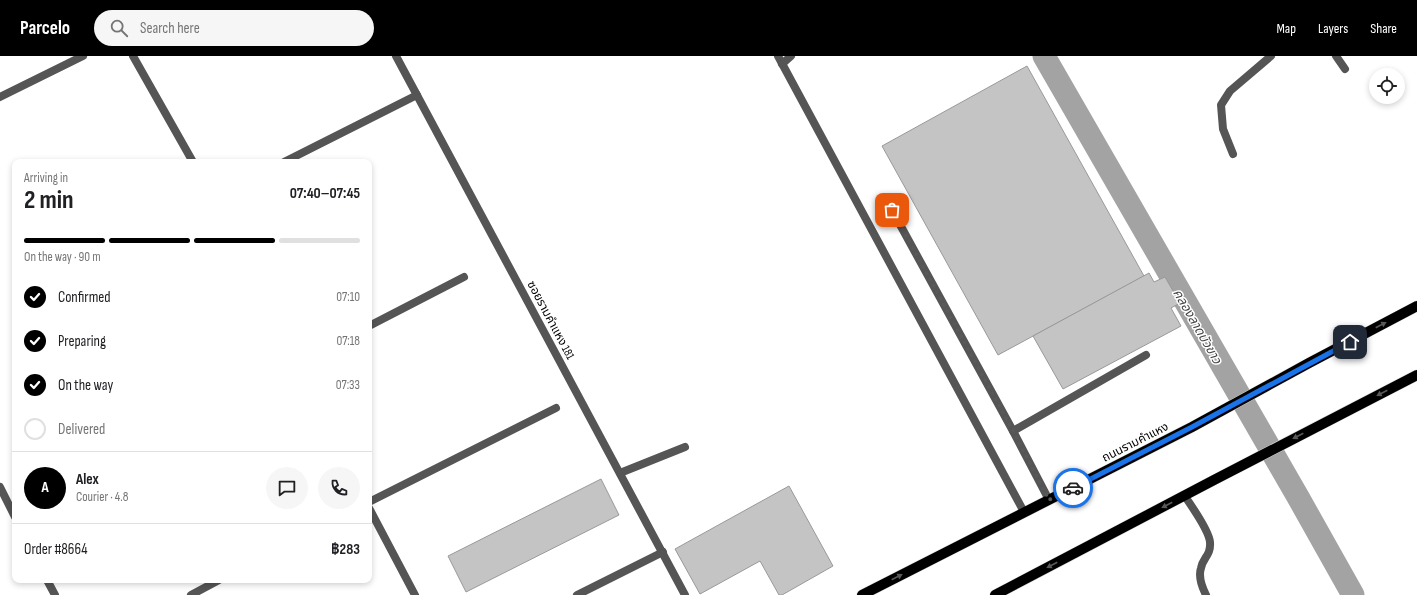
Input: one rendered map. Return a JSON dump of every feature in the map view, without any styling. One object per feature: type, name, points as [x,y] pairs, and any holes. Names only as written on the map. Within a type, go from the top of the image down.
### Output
[{"type":"main road","name":"ถนนรามคำแหง","points":[[862,595],[1192,427],[1417,306]]},
{"type":"main road","points":[[995,595],[1184,495],[1417,375]]},
{"type":"street","points":[[0,97],[83,56]]},
{"type":"street","points":[[133,56],[190,159]]},
{"type":"street","name":"ซอยรามคำแหง 181","points":[[396,56],[685,595]]},
{"type":"street","points":[[778,56],[1024,512]]},
{"type":"street","points":[[782,64],[790,56]]},
{"type":"street","points":[[1233,154],[1223,128],[1221,105],[1230,91],[1271,56]]},
{"type":"street","points":[[1336,56],[1345,69]]},
{"type":"street","points":[[290,159],[417,95]]},
{"type":"street","points":[[892,210],[1049,500]]},
{"type":"street","points":[[372,324],[464,277]]},
{"type":"street","points":[[1013,431],[1146,355]]},
{"type":"street","points":[[372,500],[556,408]]},
{"type":"street","points":[[620,473],[685,447]]},
{"type":"street","points":[[0,487],[12,511]]},
{"type":"street","points":[[1184,495],[1200,519],[1210,541],[1209,554],[1201,567],[1200,572],[1200,577],[1206,595]]},
{"type":"street","points":[[372,514],[415,595]]},
{"type":"street","points":[[577,595],[663,552]]},
{"type":"street","points":[[49,583],[55,595]]},
{"type":"street","points":[[191,595],[214,583]]},
{"type":"building","points":[[1027,66],[1144,276],[998,355],[882,146]]},
{"type":"building","points":[[1149,273],[1154,282],[1165,277],[1180,303],[1171,308],[1181,326],[1063,389],[1033,336]]},
{"type":"building","points":[[601,479],[619,515],[466,592],[448,556]]},
{"type":"building","points":[[789,486],[833,566],[782,595],[779,595],[760,561],[700,594],[675,549]]},
{"type":"waterway","name":"คลองลาดบัวขาว","points":[[1044,56],[1353,595]]},
{"type":"way so far","points":[[892,210],[1049,500],[1073,488]]},
{"type":"route","points":[[1073,488],[1192,427],[1350,342]]}]
